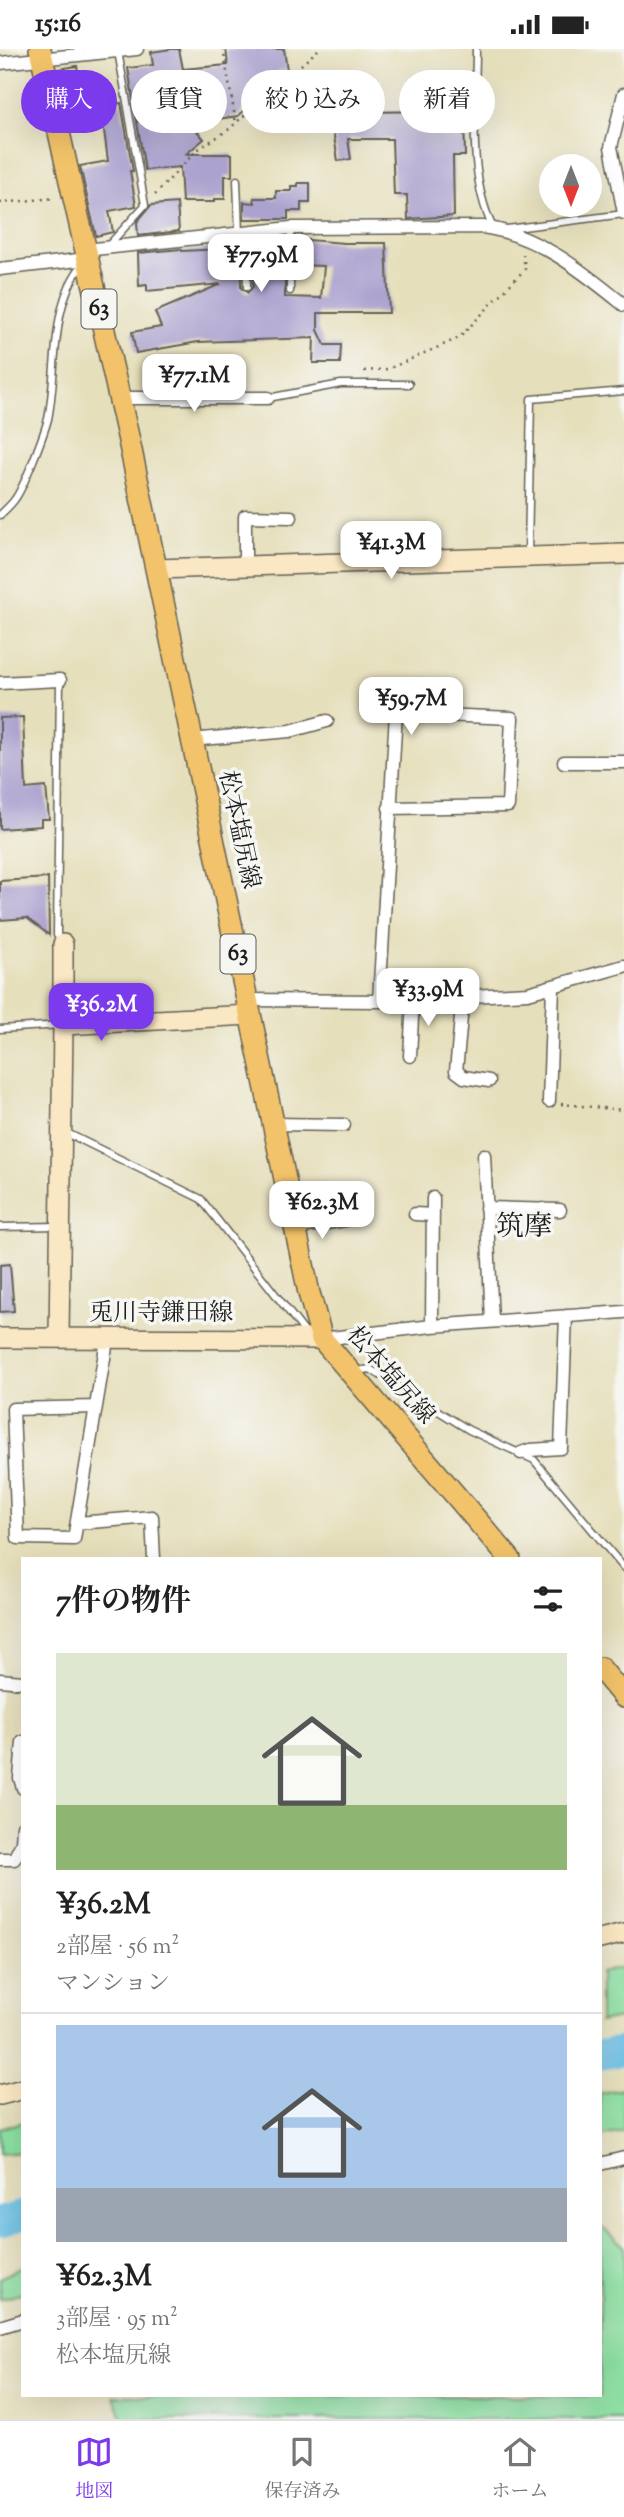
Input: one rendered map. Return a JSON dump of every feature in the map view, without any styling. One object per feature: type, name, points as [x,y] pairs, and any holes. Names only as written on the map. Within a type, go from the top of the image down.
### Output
[{"type":"main road","name":"松本塩尻線","points":[[41,54],[120,398],[309,1293],[316,1339],[351,1372],[508,1557]]},
{"type":"main road","points":[[156,569],[624,554]]},
{"type":"main road","points":[[59,1337],[64,944]]},
{"type":"main road","points":[[63,1025],[248,1008]]},
{"type":"main road","name":"兎川寺鎌田線","points":[[0,1338],[316,1339]]},
{"type":"main road","points":[[602,1670],[624,1696]]},
{"type":"main road","points":[[602,1938],[624,1933]]},
{"type":"main road","points":[[0,2095],[21,2090]]},
{"type":"street","points":[[0,63],[41,54],[138,49]]},
{"type":"street","points":[[624,94],[611,147],[624,215]]},
{"type":"street","points":[[0,269],[107,248],[291,228],[497,229],[567,260],[624,305]]},
{"type":"street","points":[[120,398],[268,398]]},
{"type":"street","points":[[245,566],[245,516],[291,517]]},
{"type":"street","points":[[0,683],[60,680]]},
{"type":"street","points":[[379,1001],[390,808],[396,713],[512,718],[508,806],[390,808]]},
{"type":"street","points":[[191,740],[290,731],[327,721]]},
{"type":"street","points":[[564,762],[624,762]]},
{"type":"street","points":[[248,1008],[527,993],[624,966]]},
{"type":"street","points":[[549,1101],[553,987]]},
{"type":"street","points":[[463,996],[456,1071],[464,1077],[489,1081]]},
{"type":"street","points":[[410,1056],[413,999]]},
{"type":"street","points":[[273,1124],[344,1125]]},
{"type":"street","points":[[484,1155],[492,1321]]},
{"type":"street","points":[[432,1325],[433,1198]]},
{"type":"street","points":[[486,1208],[560,1210]]},
{"type":"street","points":[[543,1209],[543,1225]]},
{"type":"street","points":[[415,1214],[433,1215]]},
{"type":"street","points":[[295,1229],[345,1220]]},
{"type":"street","points":[[316,1339],[432,1325],[624,1312]]},
{"type":"street","points":[[521,1453],[561,1448],[566,1316]]},
{"type":"street","points":[[96,1407],[13,1409],[18,1538],[75,1539],[107,1340]]},
{"type":"street","points":[[78,1523],[152,1517],[154,1557]]},
{"type":"street","points":[[0,1680],[21,1682]]},
{"type":"street","points":[[0,1859],[14,1859],[21,1845]]},
{"type":"street","points":[[602,2164],[624,2158]]},
{"type":"street","points":[[0,2327],[21,2321]]},
{"type":"lane","points":[[476,49],[476,160],[481,192],[497,229],[624,215]]},
{"type":"lane","points":[[107,248],[145,205],[118,51]]},
{"type":"lane","points":[[237,180],[247,287]]},
{"type":"lane","points":[[290,291],[291,228]]},
{"type":"lane","points":[[0,515],[15,499],[47,420],[58,327],[69,287],[86,254]]},
{"type":"lane","points":[[268,398],[345,384],[409,384]]},
{"type":"lane","points":[[527,556],[531,399],[624,391]]},
{"type":"lane","points":[[60,680],[57,935],[64,944]]},
{"type":"lane","points":[[0,1029],[63,1025]]},
{"type":"lane","points":[[62,1131],[201,1199],[316,1339]]},
{"type":"lane","points":[[0,1227],[61,1226]]},
{"type":"lane","points":[[351,1372],[370,1369],[469,1430],[534,1460],[624,1568]]},
{"type":"path","points":[[223,49],[236,123]]},
{"type":"path","points":[[145,205],[197,149],[236,123],[319,49]]},
{"type":"path","points":[[0,203],[72,197]]},
{"type":"path","points":[[345,384],[354,372],[388,369],[459,338],[525,269],[522,239]]},
{"type":"path","points":[[549,1101],[624,1110]]},
{"type":"green space","points":[[624,1967],[624,2017],[602,2022],[602,1972]]},
{"type":"green space","points":[[624,2089],[624,2131],[602,2136],[602,2093]]},
{"type":"green space","points":[[21,2123],[21,2152],[0,2154],[0,2128]]},
{"type":"green space","points":[[602,2228],[624,2246],[624,2419],[123,2419],[114,2397],[602,2397]]},
{"type":"green space","points":[[21,2267],[21,2294],[0,2300],[0,2278]]},
{"type":"building","points":[[179,49],[183,69],[228,65],[226,49],[284,49],[287,70],[241,70],[241,113],[227,118],[227,70],[131,70],[131,86],[128,68],[153,65],[151,52]]},
{"type":"building","points":[[77,66],[78,70],[59,70]]},
{"type":"building","points":[[117,103],[121,103],[136,206],[109,211],[113,232],[96,236],[80,166],[108,161],[104,133],[117,133]]},
{"type":"building","points":[[385,112],[399,112],[399,133],[464,133],[465,156],[453,156],[454,216],[408,219],[407,195],[394,195],[392,139],[348,139],[351,159],[338,161],[333,133],[385,133]]},
{"type":"building","points":[[139,133],[199,133],[204,139],[186,154],[232,154],[232,176],[225,176],[225,199],[214,199],[214,202],[182,202],[180,167],[145,170]]},
{"type":"building","points":[[298,183],[310,183],[310,203],[301,203],[301,211],[288,211],[288,219],[244,219],[244,202],[255,203],[254,198],[276,198],[276,191],[291,191],[291,186],[298,186]]},
{"type":"building","points":[[177,203],[179,231],[138,236],[137,222],[151,205]]},
{"type":"building","points":[[277,238],[285,238],[285,297],[321,298],[324,266],[296,265],[297,239],[386,243],[389,313],[318,313],[318,330],[325,345],[341,345],[340,363],[313,363],[314,338],[198,342],[136,353],[132,332],[161,327],[155,312],[221,284],[147,291],[147,285],[139,286],[138,253],[221,249],[221,244],[240,243],[241,288],[248,293],[253,287],[252,245],[277,245]]},
{"type":"building","points":[[23,717],[26,789],[46,787],[49,819],[41,819],[41,826],[0,829],[0,718]]},
{"type":"building","points":[[48,878],[49,935],[27,918],[0,920],[0,881]]},
{"type":"building","points":[[10,1264],[14,1311],[0,1312],[0,1265]]},
{"type":"waterway","points":[[602,2055],[624,2051]]},
{"type":"waterway","points":[[0,2222],[21,2216]]},
{"type":"district","name":"筑摩","points":[[524,1228]]}]
